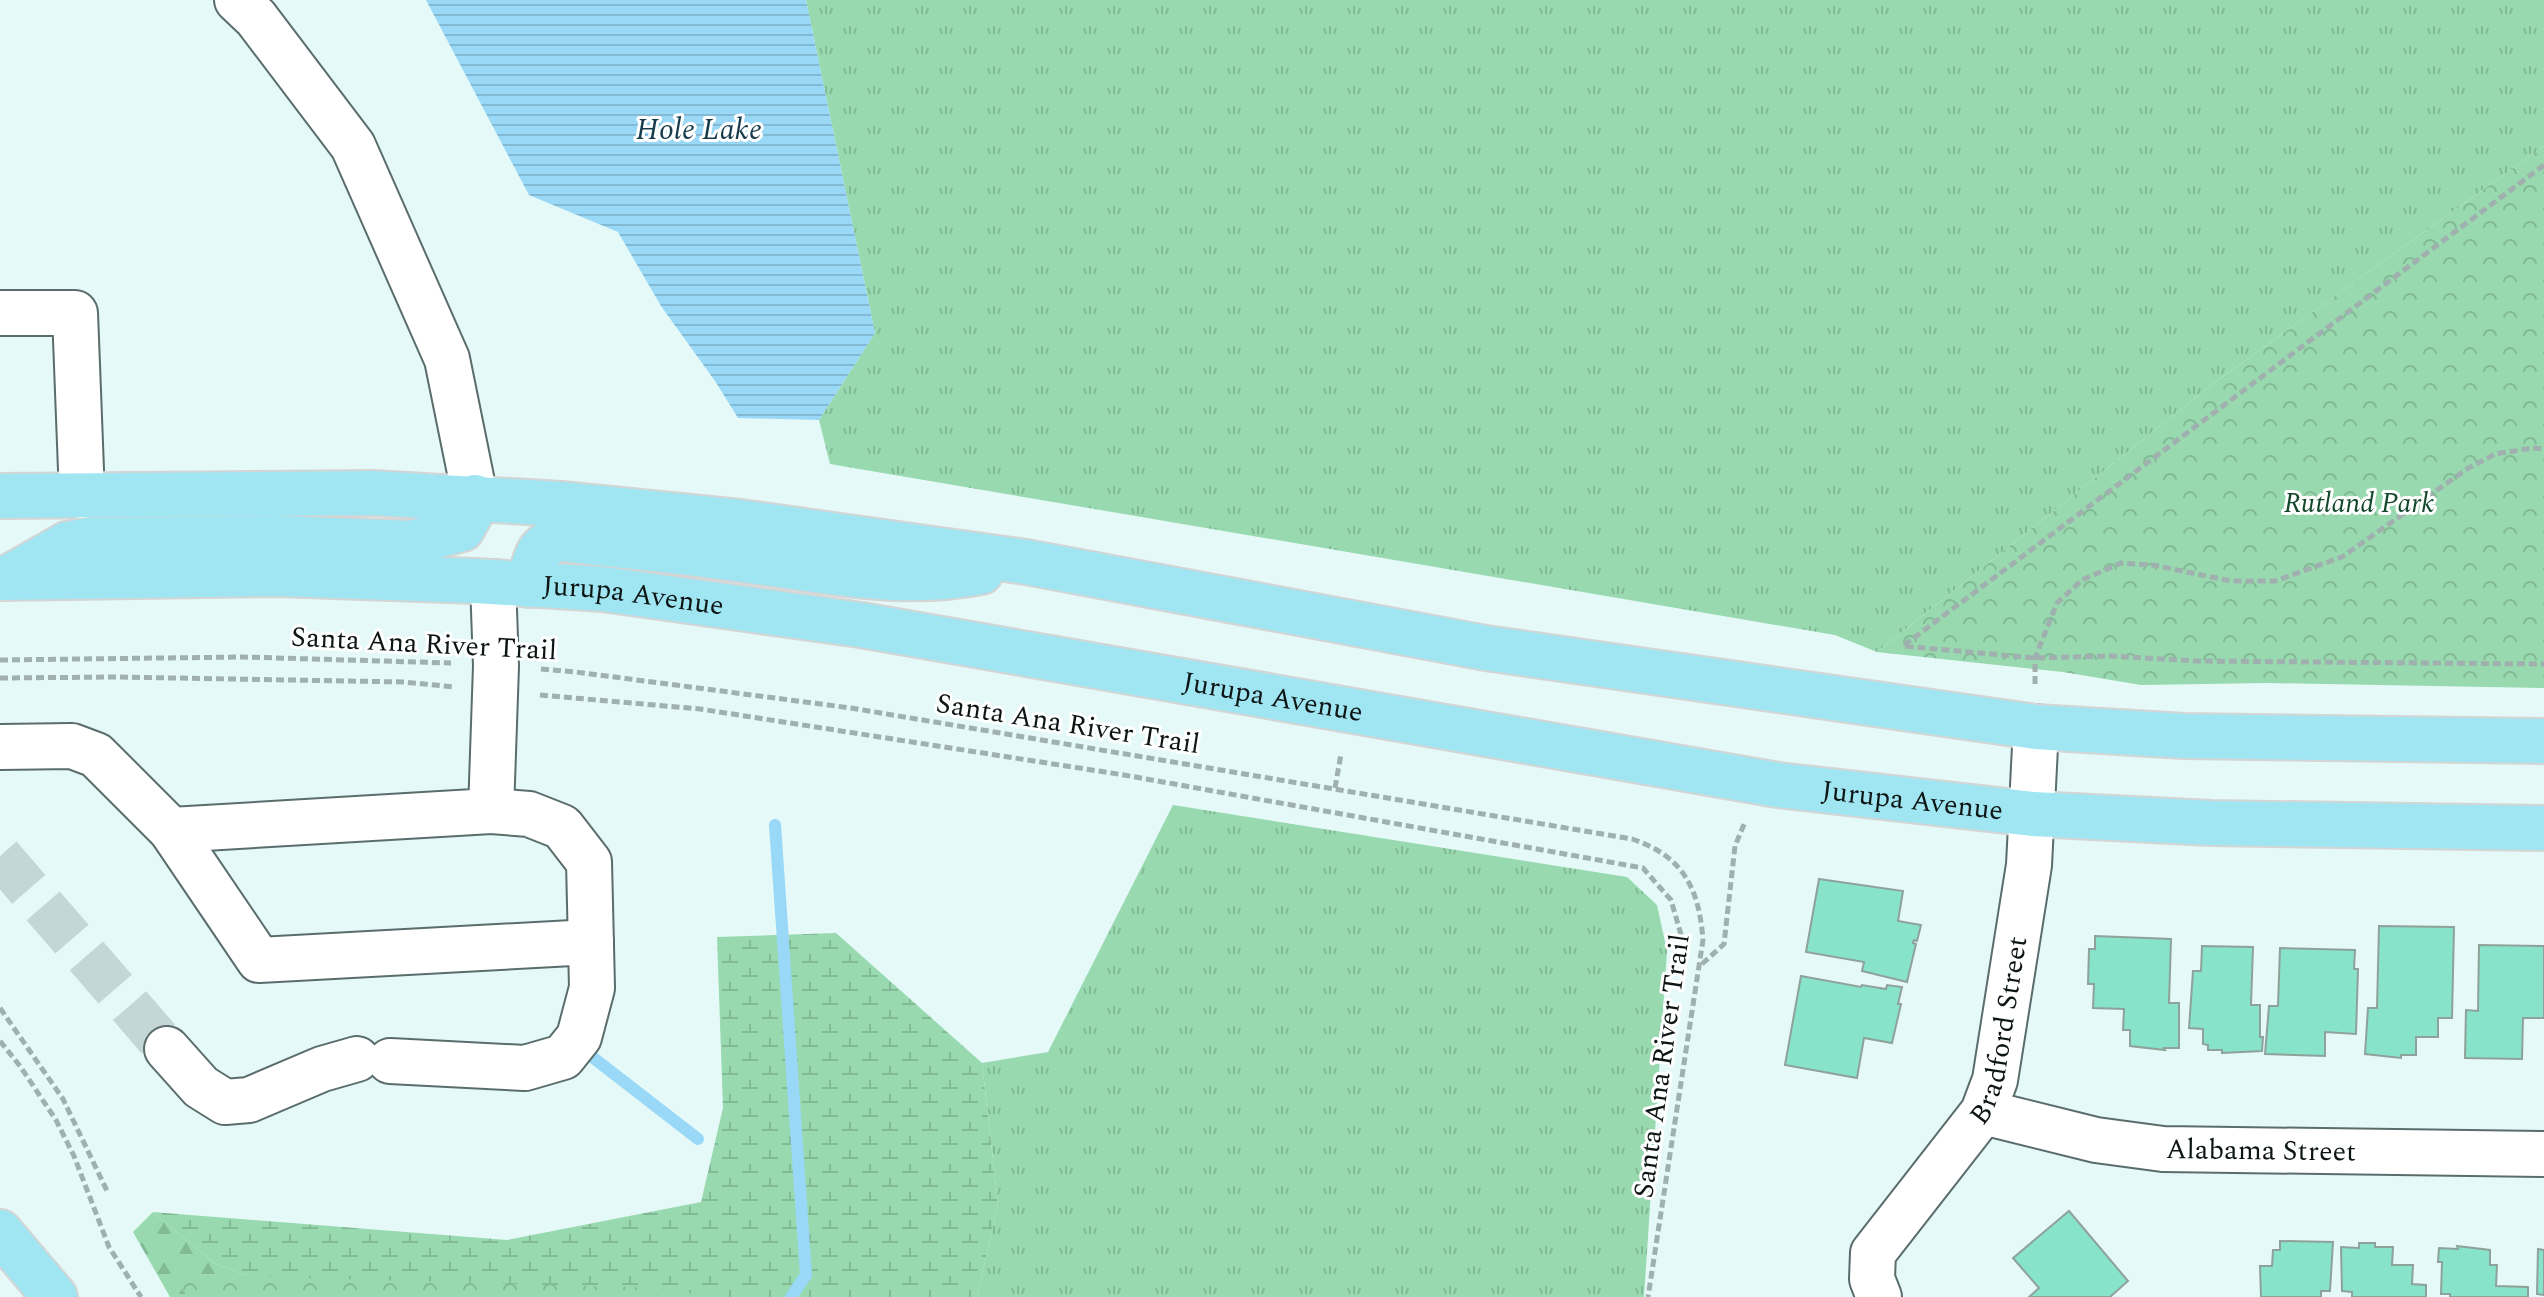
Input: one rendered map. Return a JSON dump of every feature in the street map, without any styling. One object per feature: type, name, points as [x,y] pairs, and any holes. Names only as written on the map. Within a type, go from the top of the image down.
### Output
[{"type":"main road","points":[[0,496],[373,493],[475,497],[740,522],[1026,562],[1486,648],[2036,727],[2184,736],[2544,741]]},
{"type":"main road","points":[[4,578],[67,544],[90,540],[279,538],[411,543],[462,529],[472,511],[475,497]]},
{"type":"main road","points":[[511,583],[539,549],[547,542],[560,539],[888,579],[953,577],[1026,562]]},
{"type":"main road","name":"Jurupa Avenue","points":[[4,578],[278,574],[603,589],[861,625],[1760,782],[2033,814],[2211,823],[2544,828]]},
{"type":"main road","points":[[0,1232],[55,1297]]},
{"type":"street","points":[[237,0],[256,18],[353,146],[447,359],[475,497]]},
{"type":"street","points":[[0,313],[75,313],[82,496]]},
{"type":"street","points":[[491,811],[496,678],[511,583]]},
{"type":"street","name":"Bradford Street","points":[[1879,1297],[1872,1279],[1873,1253],[1983,1112],[1995,1080],[2029,865],[2036,727]]},
{"type":"street","points":[[0,747],[72,746],[96,755],[171,830],[259,960],[591,942]]},
{"type":"street","points":[[167,1049],[201,1087],[225,1102],[249,1100],[322,1069],[373,1060],[525,1068],[563,1057],[579,1037],[592,988],[589,862],[562,827],[529,814],[491,811],[171,830]]},
{"type":"street","name":"Alabama Street","points":[[1983,1112],[2096,1140],[2163,1149],[2544,1154]]},
{"type":"path","points":[[2544,165],[1903,646],[2035,658],[2111,656],[2198,661],[2544,664]]},
{"type":"path","points":[[2035,658],[2057,603],[2082,580],[2121,563],[2153,565],[2231,581],[2275,581],[2342,557],[2467,469],[2495,454],[2544,449]]},
{"type":"path","name":"Santa Ana River Trail","points":[[0,660],[243,657],[442,662],[496,678],[592,673],[851,708],[1632,839],[1652,846],[1676,862],[1693,889],[1701,913],[1703,940],[1648,1297]]},
{"type":"path","points":[[0,678],[404,682],[496,678],[731,714],[1124,775],[1643,868],[1671,900],[1682,938]]},
{"type":"path","points":[[1701,964],[1724,944],[1735,846],[1760,782]]},
{"type":"path","points":[[0,1008],[63,1099],[108,1193]]},
{"type":"path","points":[[0,1041],[56,1120],[74,1156],[109,1247],[141,1297]]},
{"type":"green space","points":[[806,0],[2544,0],[2544,146],[2214,383],[1877,652],[1835,635],[830,464],[819,420],[875,333]]},
{"type":"green space","name":"Rutland Park","points":[[2544,146],[2544,688],[2266,683],[2141,685],[2063,672],[1877,652],[2214,383]]},
{"type":"green space","points":[[1173,805],[1627,877],[1657,905],[1667,951],[1644,1297],[977,1297],[998,1204],[982,1063],[1048,1052]]},
{"type":"green space","points":[[836,933],[982,1063],[998,1204],[977,1297],[300,1297],[214,1263],[153,1212],[507,1240],[701,1202],[723,1108],[717,937]]},
{"type":"green space","points":[[153,1212],[214,1263],[300,1297],[170,1297],[133,1232]]},
{"type":"green space","points":[[170,1274],[656,1288],[715,1297],[188,1297]]},
{"type":"water","name":"Hole Lake","points":[[426,0],[806,0],[875,333],[819,420],[738,418],[661,306],[618,232],[529,195]]},
{"type":"building","points":[[1819,879],[1903,891],[1898,921],[1921,925],[1917,941],[1913,943],[1916,944],[1907,982],[1862,971],[1864,962],[1806,952]]},
{"type":"building","points":[[2379,926],[2454,927],[2452,1018],[2438,1018],[2438,1037],[2416,1037],[2416,1055],[2401,1055],[2401,1058],[2365,1054],[2368,1008],[2377,1008]]},
{"type":"building","points":[[2095,936],[2171,939],[2169,1003],[2179,1003],[2179,1048],[2165,1050],[2130,1046],[2130,1030],[2123,1030],[2124,1009],[2093,1008],[2094,984],[2088,984],[2089,949],[2095,949]]},
{"type":"building","points":[[2479,945],[2544,946],[2544,1018],[2523,1018],[2522,1059],[2465,1058],[2466,1010],[2478,1011]]},
{"type":"building","points":[[2202,946],[2253,947],[2251,1005],[2260,1005],[2262,1051],[2222,1053],[2222,1050],[2208,1050],[2208,1045],[2203,1044],[2203,1029],[2189,1028],[2193,971],[2201,971]]},
{"type":"building","points":[[2280,948],[2355,950],[2354,969],[2358,969],[2356,1034],[2325,1032],[2325,1056],[2265,1054],[2269,1006],[2278,1006]]},
{"type":"building","points":[[1801,976],[1861,987],[1902,987],[1892,1043],[1864,1038],[1857,1078],[1785,1065]]},
{"type":"building","points":[[2069,1211],[2128,1281],[2110,1297],[2029,1297],[2039,1288],[2013,1258]]},
{"type":"building","points":[[2280,1241],[2333,1242],[2330,1291],[2321,1291],[2321,1297],[2261,1297],[2260,1266],[2272,1266],[2273,1250],[2280,1250]]},
{"type":"building","points":[[2359,1243],[2393,1247],[2392,1265],[2413,1265],[2412,1284],[2426,1285],[2426,1297],[2352,1297],[2352,1292],[2342,1291],[2341,1247],[2359,1248]]},
{"type":"building","points":[[2457,1246],[2490,1250],[2490,1265],[2497,1265],[2496,1286],[2528,1287],[2528,1297],[2450,1297],[2450,1294],[2441,1294],[2439,1248],[2458,1249]]},
{"type":"building","points":[[2538,1249],[2544,1250],[2544,1295],[2537,1294]]},
{"type":"waterway","points":[[775,825],[806,1275],[791,1297]]},
{"type":"waterway","points":[[591,1056],[698,1139]]},
{"type":"tunnel","points":[[0,856],[167,1049]]}]
